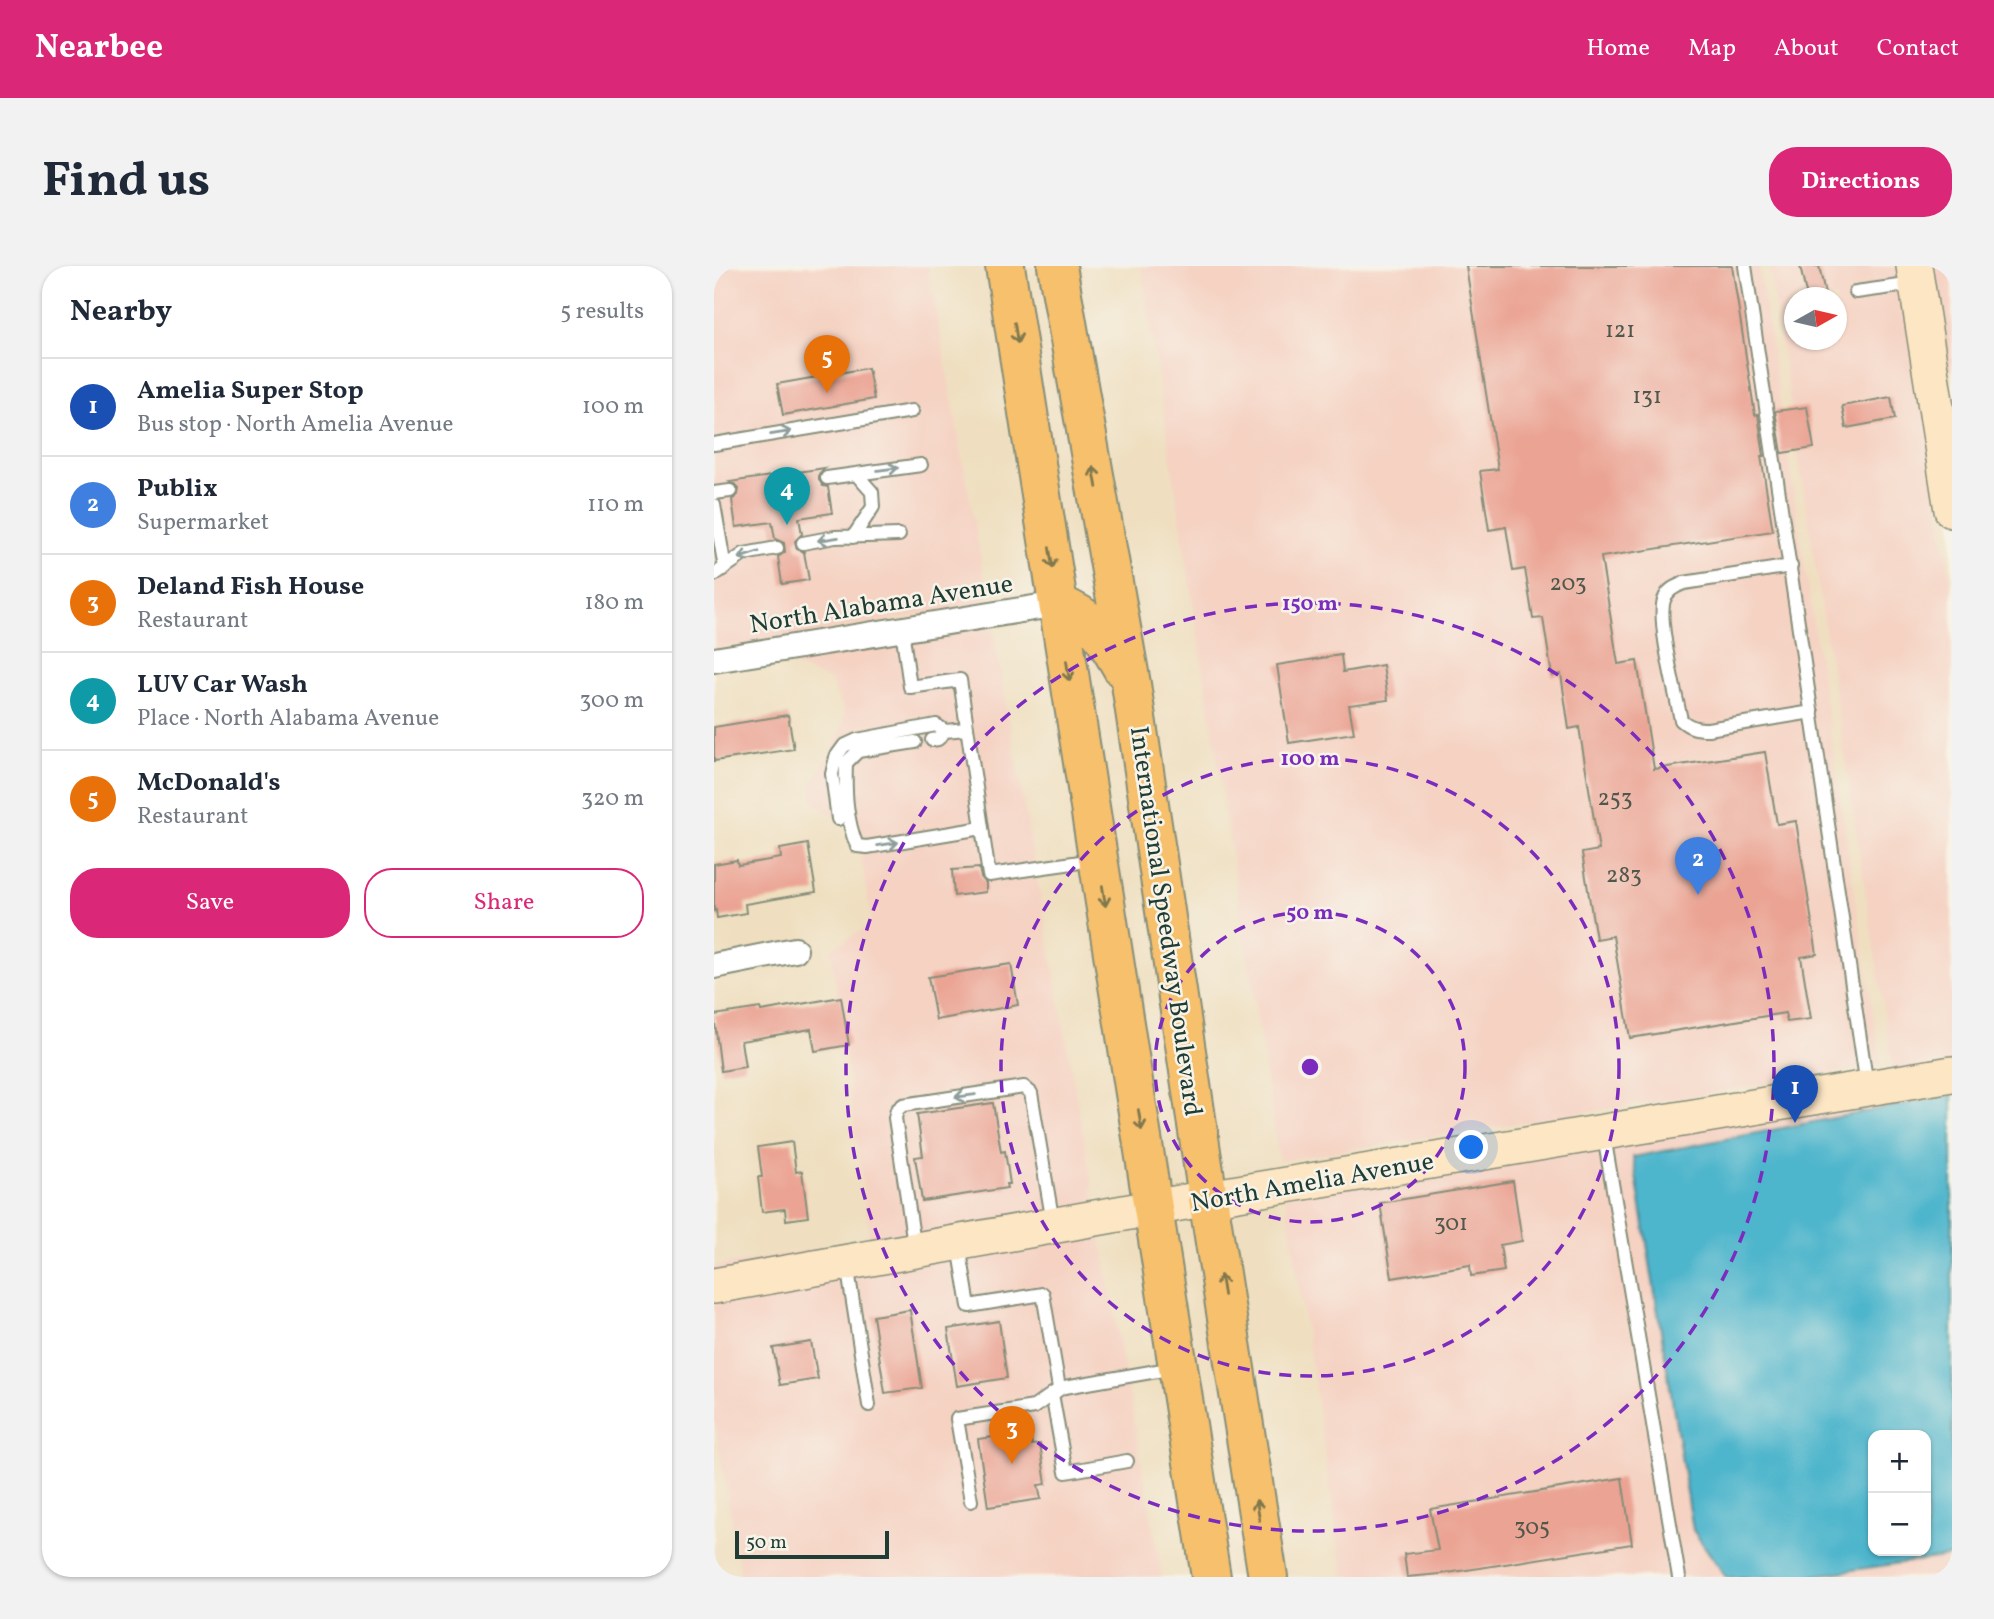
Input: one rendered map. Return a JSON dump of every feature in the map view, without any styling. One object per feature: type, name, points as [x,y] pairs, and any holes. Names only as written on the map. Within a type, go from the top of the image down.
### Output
[{"type":"main road","name":"International Speedway Boulevard","points":[[1005,266],[1211,1577]]},
{"type":"main road","name":"International Speedway Boulevard","points":[[1057,266],[1131,684],[1268,1577]]},
{"type":"main road","points":[[1058,604],[1081,613],[1103,635],[1131,684]]},
{"type":"street","points":[[1915,275],[1942,382],[1952,510]]},
{"type":"street","name":"North Alabama Avenue","points":[[714,660],[1058,604]]},
{"type":"street","points":[[714,966],[795,950]]},
{"type":"street","name":"North Amelia Avenue","points":[[714,1286],[1208,1198],[1952,1074]]},
{"type":"lane","points":[[1745,266],[1867,1088]]},
{"type":"lane","points":[[1856,292],[1915,275]]},
{"type":"lane","points":[[714,444],[912,411]]},
{"type":"lane","points":[[827,478],[920,464]]},
{"type":"lane","points":[[853,537],[873,507],[872,492],[856,474]]},
{"type":"lane","points":[[714,493],[730,491]]},
{"type":"lane","points":[[714,505],[719,571],[744,554],[776,548]]},
{"type":"lane","points":[[803,543],[899,535]]},
{"type":"lane","points":[[1791,566],[1684,583],[1671,589],[1663,601],[1663,623],[1681,720],[1687,726],[1708,729],[1812,712]]},
{"type":"lane","points":[[902,629],[910,687],[960,680],[989,875],[1098,859]]},
{"type":"lane","points":[[838,819],[832,774],[836,757],[844,746],[857,740],[936,725],[945,731],[966,729]]},
{"type":"lane","points":[[932,740],[938,739],[945,731]]},
{"type":"lane","points":[[857,846],[845,791],[846,763],[858,751],[915,742]]},
{"type":"lane","points":[[841,839],[867,847],[982,828]]},
{"type":"lane","points":[[915,1250],[895,1118],[897,1110],[903,1105],[1024,1087],[1031,1093],[1054,1225]]},
{"type":"lane","points":[[1604,1132],[1679,1577]]},
{"type":"lane","points":[[958,1242],[969,1306],[1043,1294],[1059,1388],[1057,1391],[1066,1472],[1128,1461]]},
{"type":"lane","points":[[847,1262],[869,1405]]},
{"type":"lane","points":[[971,1501],[957,1419],[1034,1407],[1057,1391],[1178,1368]]},
{"type":"shaded area","points":[[714,266],[928,266],[989,604],[714,650]]},
{"type":"shaded area","points":[[1141,266],[1759,266],[1881,1066],[1279,1161]]},
{"type":"shaded area","points":[[1769,266],[1902,266],[1952,590],[1952,1063],[1891,1070]]},
{"type":"shaded area","points":[[1926,266],[1952,266],[1952,370],[1943,371]]},
{"type":"shaded area","points":[[992,625],[1096,1207],[714,1275],[714,1266],[870,1240],[831,949],[867,927],[871,919],[857,833],[813,802],[811,785],[839,737],[845,714],[831,681],[781,660]]},
{"type":"shaded area","points":[[1952,1084],[1952,1095],[1693,1529],[1726,1577],[1344,1577],[1285,1196]]},
{"type":"shaded area","points":[[1099,1228],[1162,1577],[741,1577],[714,1417],[714,1296]]},
{"type":"shaded area","points":[[1952,1556],[1952,1577],[1803,1577]]},
{"type":"water","points":[[1952,1095],[1952,1556],[1803,1577],[1726,1577],[1693,1530],[1633,1157]]},
{"type":"building","points":[[1466,266],[1732,266],[1755,415],[1758,414],[1764,456],[1761,456],[1773,531],[1601,557],[1618,664],[1637,661],[1654,769],[1765,752],[1777,824],[1796,821],[1817,954],[1801,957],[1811,1019],[1787,1022],[1785,1013],[1630,1038],[1613,936],[1596,939],[1582,853],[1599,850],[1579,727],[1569,729],[1561,674],[1552,676],[1543,618],[1533,619],[1525,569],[1513,571],[1506,527],[1489,530],[1480,471],[1498,469]]},
{"type":"building","points":[[1800,266],[1819,266],[1824,287],[1805,287]]},
{"type":"building","points":[[868,368],[874,399],[783,415],[777,384]]},
{"type":"building","points":[[1891,397],[1895,419],[1846,428],[1842,406]]},
{"type":"building","points":[[1807,407],[1814,448],[1782,453],[1775,411]]},
{"type":"building","points":[[825,468],[819,474],[819,480],[823,486],[828,487],[832,513],[799,518],[802,534],[795,541],[797,549],[804,552],[809,580],[782,584],[778,557],[785,552],[784,543],[775,539],[772,522],[736,527],[732,500],[738,495],[739,489],[730,482]]},
{"type":"building","points":[[1341,655],[1343,672],[1383,665],[1388,700],[1349,705],[1354,733],[1289,743],[1277,665]]},
{"type":"building","points":[[788,715],[794,749],[714,761],[714,727]]},
{"type":"building","points":[[808,844],[816,892],[745,904],[746,913],[717,918],[716,910],[714,911],[714,864],[737,860],[738,865],[781,858],[780,849]]},
{"type":"building","points":[[979,868],[986,883],[986,892],[954,896],[952,870]]},
{"type":"building","points":[[1011,964],[1018,1005],[936,1020],[928,977]]},
{"type":"building","points":[[841,997],[849,1045],[815,1051],[811,1029],[741,1041],[745,1067],[721,1071],[714,1015],[760,1008],[761,1011]]},
{"type":"building","points":[[993,1103],[1001,1152],[1005,1151],[1010,1184],[1006,1184],[1007,1188],[922,1201],[915,1157],[923,1156],[917,1114]]},
{"type":"building","points":[[792,1142],[796,1172],[802,1171],[808,1217],[786,1220],[785,1209],[762,1212],[758,1177],[762,1177],[758,1147]]},
{"type":"building","points":[[1513,1181],[1522,1241],[1500,1245],[1504,1271],[1471,1276],[1470,1265],[1392,1278],[1380,1203]]},
{"type":"building","points":[[910,1310],[922,1388],[885,1393],[873,1316]]},
{"type":"building","points":[[999,1321],[1007,1378],[957,1386],[948,1329]]},
{"type":"building","points":[[811,1342],[818,1379],[780,1385],[773,1348]]},
{"type":"building","points":[[1030,1432],[1032,1445],[1040,1444],[1046,1484],[1038,1485],[1041,1499],[988,1507],[978,1439]]},
{"type":"building","points":[[1622,1478],[1632,1544],[1407,1577],[1404,1554],[1438,1550],[1430,1509]]},
{"type":"place","name":"McDonald's","points":[[827,393]]},
{"type":"place","name":"LUV Car Wash","points":[[787,525]]},
{"type":"place","name":"Publix","points":[[1698,895]]},
{"type":"place","name":"Amelia Super Stop","points":[[1795,1123]]},
{"type":"place","name":"Deland Fish House","points":[[1012,1464]]}]
